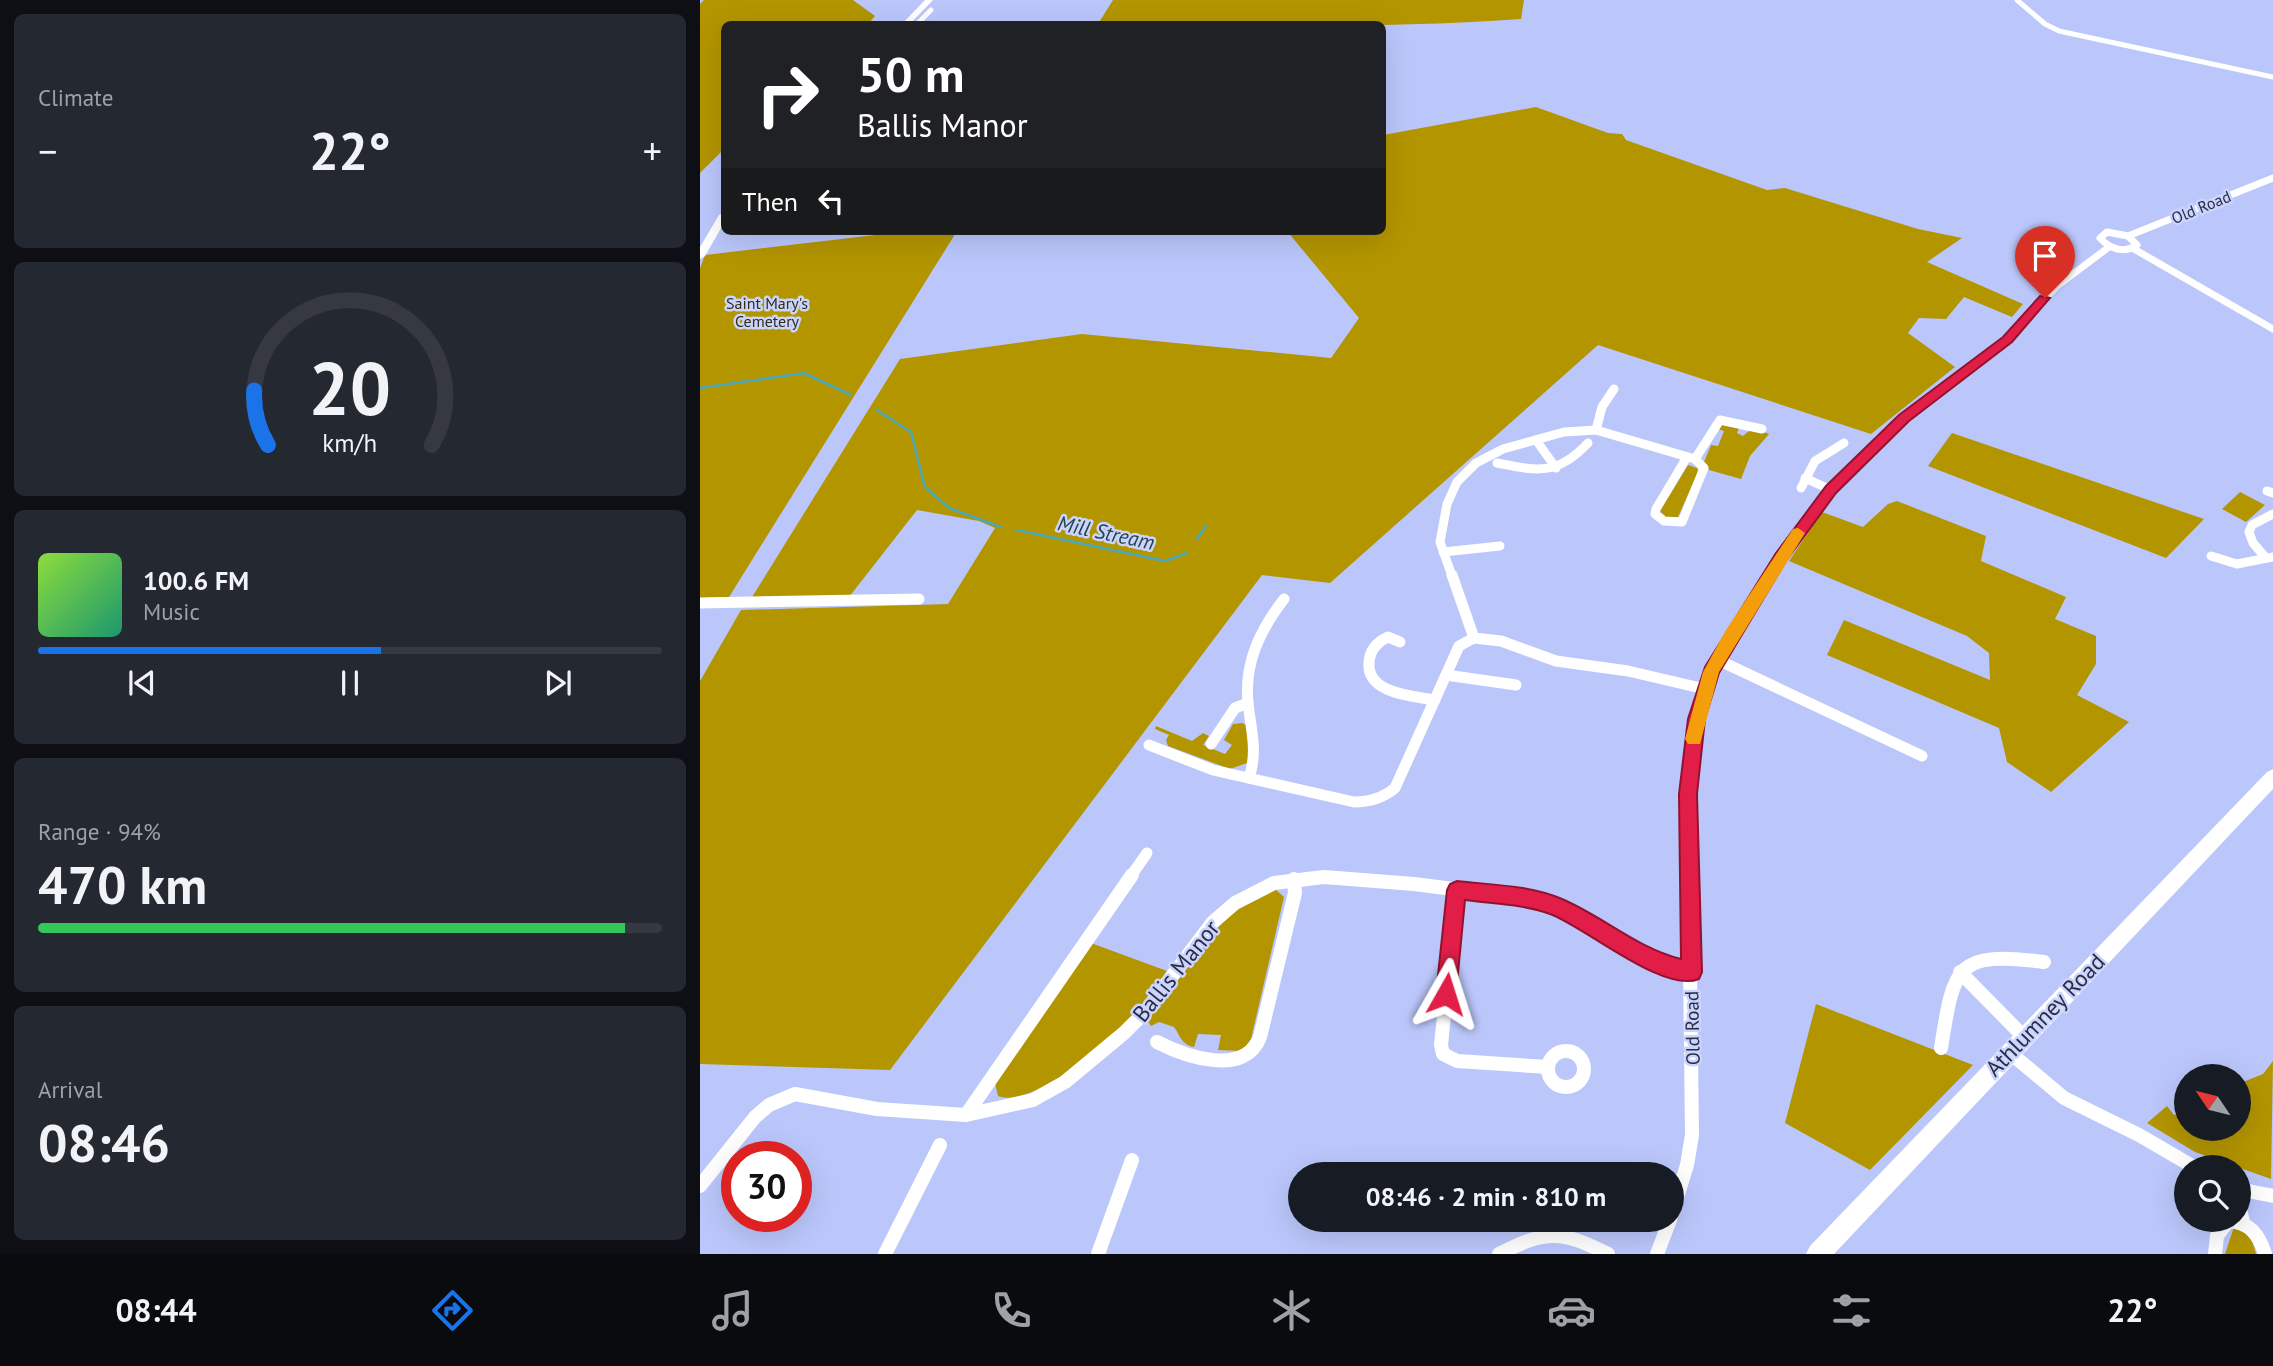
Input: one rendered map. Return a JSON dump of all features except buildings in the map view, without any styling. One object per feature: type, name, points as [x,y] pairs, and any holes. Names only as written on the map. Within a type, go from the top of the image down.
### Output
[{"type":"main road","points":[[909,21],[929,0]]},
{"type":"main road","points":[[700,256],[721,220]]},
{"type":"main road","name":"Athlumney Road","points":[[1818,1254],[2273,777]]},
{"type":"street","points":[[2017,0],[2045,24],[2059,31],[2273,77]]},
{"type":"street","points":[[920,21],[931,10]]},
{"type":"street","name":"Old Road","points":[[1684,1175],[1692,1135],[1688,794],[1697,719],[1705,689],[1718,660],[1781,557],[1831,489],[1879,439],[2007,339],[2057,286],[2109,247],[2099,238],[2103,233],[2128,236],[2273,178]]},
{"type":"street","points":[[2128,236],[2136,243],[2133,248]]},
{"type":"street","points":[[2109,247],[2133,248],[2273,329]]},
{"type":"street","points":[[1595,430],[1602,407],[1614,389]]},
{"type":"street","points":[[1474,638],[1440,542],[1447,504],[1457,482],[1476,463],[1503,449],[1564,432],[1595,430],[1691,458],[1704,468],[1682,522],[1664,521],[1655,514],[1656,509],[1691,458],[1718,421],[1725,418],[1737,420],[1762,429]]},
{"type":"street","points":[[1536,440],[1556,468]]},
{"type":"street","points":[[1497,463],[1543,472],[1572,461],[1588,443]]},
{"type":"street","points":[[1801,488],[1815,461],[1844,443]]},
{"type":"street","points":[[1805,478],[1831,489]]},
{"type":"street","points":[[2270,557],[2253,543],[2249,532],[2252,525],[2273,514]]},
{"type":"street","points":[[1443,552],[1500,546]]},
{"type":"street","points":[[2211,556],[2237,564],[2270,557]]},
{"type":"street","points":[[700,603],[919,599]]},
{"type":"street","points":[[1249,778],[1257,748],[1247,683],[1254,646],[1284,599]]},
{"type":"street","points":[[1400,642],[1388,637],[1378,643],[1370,656],[1369,676],[1372,681],[1391,690],[1435,701]]},
{"type":"street","points":[[1149,745],[1213,770],[1354,803],[1377,800],[1395,788],[1459,646],[1474,638],[1501,641],[1556,661],[1628,671],[1705,689]]},
{"type":"street","points":[[1718,660],[1922,757]]},
{"type":"street","points":[[1446,675],[1516,685]]},
{"type":"street","points":[[1211,744],[1235,708],[1248,703]]},
{"type":"street","points":[[965,1115],[1147,853]]},
{"type":"street","name":"Ballis Manor","points":[[700,1186],[755,1117],[769,1105],[795,1094],[877,1109],[965,1115],[999,1110],[1033,1100],[1065,1082],[1145,1012],[1213,922],[1255,891],[1294,879],[1336,878],[1532,899],[1558,906],[1620,945],[1660,964],[1692,972]]},
{"type":"street","points":[[1157,1042],[1173,1052],[1234,1060],[1252,1052],[1260,1037],[1294,893],[1294,879]]},
{"type":"street","points":[[1457,890],[1443,1054],[1457,1060],[1548,1067]]},
{"type":"street","points":[[1941,1048],[1950,993],[1960,972],[1977,958],[1989,955],[2044,962]]},
{"type":"street","points":[[1960,972],[2016,1044],[2064,1098],[2174,1155]]},
{"type":"street","points":[[884,1254],[940,1146]]},
{"type":"street","points":[[1098,1254],[1132,1160]]},
{"type":"street","points":[[2251,1192],[2273,1196]]},
{"type":"street","points":[[2251,1230],[2260,1238],[2264,1254]]},
{"type":"street","points":[[1499,1254],[1523,1241],[1557,1232],[1574,1236],[1608,1254]]},
{"type":"street","name":"Old Road","points":[[1657,1254],[1666,1232]]},
{"type":"street","points":[[2216,1254],[2217,1236],[2220,1232]]},
{"type":"green space","points":[[704,0],[853,0],[875,16],[871,21],[721,21],[721,152],[700,173],[700,4]]},
{"type":"green space","points":[[1113,0],[1524,0],[1521,19],[1468,22],[1386,25],[1386,21],[1100,21]]},
{"type":"green space","points":[[1536,107],[1608,133],[1622,134],[1626,140],[1767,190],[1785,188],[1918,229],[1962,238],[1927,262],[2023,304],[2012,317],[1964,297],[1946,319],[1919,318],[1908,333],[1955,367],[1871,434],[1598,345],[1330,583],[1262,575],[890,1070],[700,1064],[700,681],[741,610],[948,604],[995,528],[979,521],[917,510],[849,597],[752,597],[900,359],[1082,334],[1331,358],[1359,318],[1290,235],[1386,235],[1386,134]]},
{"type":"green space","name":"Saint Mary's Cemetery","points":[[876,235],[955,235],[729,597],[700,598],[700,268],[705,255]]},
{"type":"green space","points":[[1717,424],[1739,428],[1737,433],[1743,436],[1755,430],[1769,434],[1750,456],[1741,479],[1709,470],[1704,462],[1711,445],[1718,446],[1724,431],[1714,428]]},
{"type":"green space","points":[[1952,433],[2204,519],[2166,558],[1928,466]]},
{"type":"green space","points":[[1688,465],[1697,468],[1698,472],[1678,517],[1668,519],[1660,511]]},
{"type":"green space","points":[[2240,492],[2265,505],[2246,522],[2222,509]]},
{"type":"green space","points":[[1897,501],[1986,536],[1981,561],[2066,597],[2055,619],[2096,636],[2096,664],[2077,695],[2129,722],[2051,792],[2007,762],[1999,728],[1827,655],[1844,620],[1990,680],[1989,653],[1967,636],[1789,561],[1822,512],[1863,527],[1888,504]]},
{"type":"green space","points":[[1233,724],[1246,725],[1251,754],[1247,763],[1230,769],[1168,746],[1166,740],[1169,735],[1155,729],[1156,726],[1192,741],[1203,733],[1209,736],[1203,745],[1225,754],[1232,745],[1224,740]]},
{"type":"green space","points":[[1275,889],[1284,897],[1251,1039],[1242,1051],[1218,1050],[1221,1035],[1198,1034],[1194,1047],[1184,1042],[1174,1027],[1159,1022],[1151,1026],[1147,1020],[1211,934],[1240,906]]},
{"type":"green space","points":[[1091,943],[1167,971],[1131,1019],[1075,1067],[1032,1092],[1013,1097],[998,1096],[995,1083]]},
{"type":"green space","points":[[1816,1004],[1973,1065],[1870,1170],[1785,1123]]},
{"type":"green space","points":[[2273,1061],[2271,1179],[2251,1172],[2251,1155],[2203,1155],[2177,1141],[2251,1141],[2251,1079],[2263,1074]]},
{"type":"green space","points":[[2167,1106],[2174,1115],[2174,1139],[2147,1123]]},
{"type":"green space","points":[[2232,1232],[2243,1232],[2251,1236],[2256,1254],[2225,1254]]},
{"type":"waterway","name":"Mill Stream","points":[[700,388],[804,373],[851,395]]},
{"type":"waterway","name":"Mill Stream","points":[[877,410],[911,432],[924,484]]},
{"type":"waterway","name":"Mill Stream","points":[[925,487],[949,508],[1001,527]]},
{"type":"waterway","name":"Mill Stream","points":[[1197,539],[1206,526]]},
{"type":"waterway","name":"Mill Stream","points":[[1017,530],[1165,561],[1187,553]]},
{"type":"slow traffic","points":[[1694,739],[1711,672],[1798,533]]},
{"type":"route","points":[[1446,994],[1457,890],[1532,899],[1558,906],[1620,945],[1660,964],[1692,972],[1688,794],[1697,719],[1711,672],[1781,557],[1831,489],[1879,439],[2007,339],[2045,298]]}]
